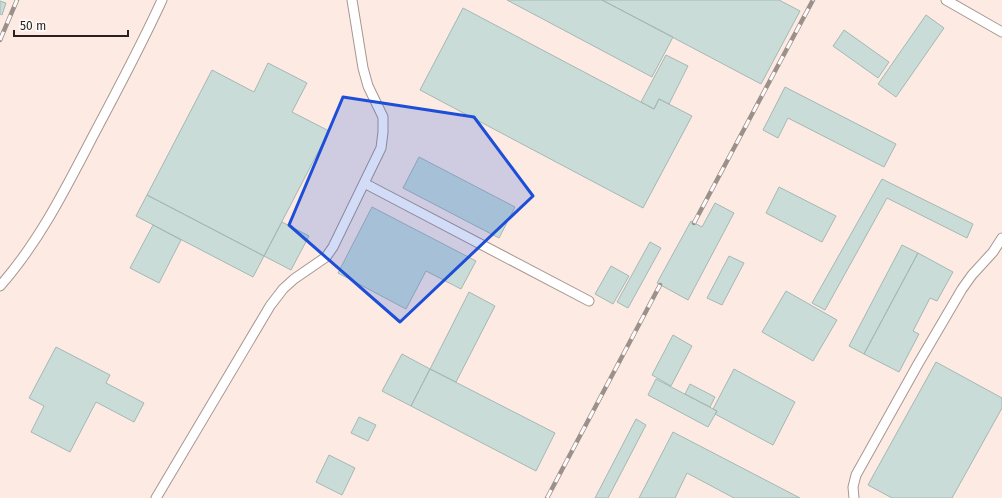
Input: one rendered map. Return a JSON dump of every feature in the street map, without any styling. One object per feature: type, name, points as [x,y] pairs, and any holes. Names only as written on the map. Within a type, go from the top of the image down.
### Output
[{"type":"lane","points":[[0,286],[25,254],[69,183],[148,31],[162,0]]},
{"type":"lane","points":[[156,498],[270,306],[283,289],[294,279],[326,256],[333,247],[380,148],[383,132],[383,117],[368,86],[363,68],[352,0]]},
{"type":"lane","points":[[946,0],[1002,32]]},
{"type":"lane","points":[[364,183],[589,301]]},
{"type":"lane","points":[[854,498],[853,487],[856,475],[918,364],[962,289],[972,275],[993,252],[1002,238]]},
{"type":"highlighted area","points":[[343,97],[474,117],[533,196],[400,322],[289,225]]},
{"type":"building","points":[[507,0],[602,0],[673,37],[652,77]]},
{"type":"building","points":[[602,0],[779,0],[800,11],[761,84]]},
{"type":"building","points":[[0,1],[6,3],[2,15],[0,14]]},
{"type":"building","points":[[463,8],[654,109],[659,99],[692,116],[643,208],[420,90]]},
{"type":"building","points":[[926,15],[944,28],[896,97],[878,84]]},
{"type":"building","points":[[844,30],[889,62],[878,78],[833,46]]},
{"type":"building","points":[[666,55],[688,66],[669,104],[659,99],[654,109],[641,102]]},
{"type":"building","points":[[268,63],[307,83],[292,112],[329,131],[264,256],[147,195],[212,70],[254,92]]},
{"type":"building","points":[[785,87],[896,144],[884,167],[788,118],[778,138],[763,130]]},
{"type":"building","points":[[419,157],[515,207],[499,238],[403,188]]},
{"type":"building","points":[[882,179],[973,224],[967,238],[887,198],[825,310],[812,303]]},
{"type":"building","points":[[779,187],[836,216],[822,242],[766,213]]},
{"type":"building","points":[[147,195],[264,256],[253,277],[136,216]]},
{"type":"building","points":[[715,203],[734,213],[688,300],[657,283],[691,221],[702,227]]},
{"type":"building","points":[[372,207],[476,261],[461,289],[426,271],[406,309],[338,273]]},
{"type":"building","points":[[282,222],[309,236],[291,270],[264,256]]},
{"type":"building","points":[[153,225],[181,240],[159,283],[130,268]]},
{"type":"building","points":[[650,242],[661,248],[628,308],[617,302]]},
{"type":"building","points":[[902,245],[918,253],[864,354],[849,346]]},
{"type":"building","points":[[918,253],[953,272],[937,301],[930,298],[913,331],[919,334],[899,372],[864,354]]},
{"type":"building","points":[[729,256],[744,263],[722,305],[707,298]]},
{"type":"building","points":[[611,266],[629,276],[613,304],[595,294]]},
{"type":"building","points":[[786,291],[837,320],[813,361],[762,332]]},
{"type":"building","points":[[469,292],[495,306],[456,382],[430,369]]},
{"type":"building","points":[[673,335],[692,346],[671,386],[652,375]]},
{"type":"building","points":[[56,347],[110,375],[106,383],[144,403],[134,422],[96,402],[70,452],[31,432],[44,406],[29,398]]},
{"type":"building","points":[[402,354],[430,369],[411,406],[382,391]]},
{"type":"building","points":[[936,362],[1002,398],[1002,408],[952,498],[892,498],[868,485]]},
{"type":"building","points":[[430,369],[555,433],[536,471],[411,406]]},
{"type":"building","points":[[734,369],[795,402],[773,445],[715,414],[717,411],[713,409]]},
{"type":"building","points":[[656,379],[717,411],[708,427],[648,395]]},
{"type":"building","points":[[690,384],[715,397],[710,407],[685,394]]},
{"type":"building","points":[[359,417],[376,425],[368,441],[351,433]]},
{"type":"building","points":[[636,419],[646,425],[608,498],[595,498]]},
{"type":"building","points":[[673,432],[800,498],[734,498],[687,473],[675,498],[639,498]]},
{"type":"building","points":[[329,455],[355,468],[342,495],[316,482]]},
{"type":"railway","points":[[0,40],[17,0]]},
{"type":"railway","points":[[694,223],[813,0]]},
{"type":"railway","points":[[547,498],[660,285]]}]
